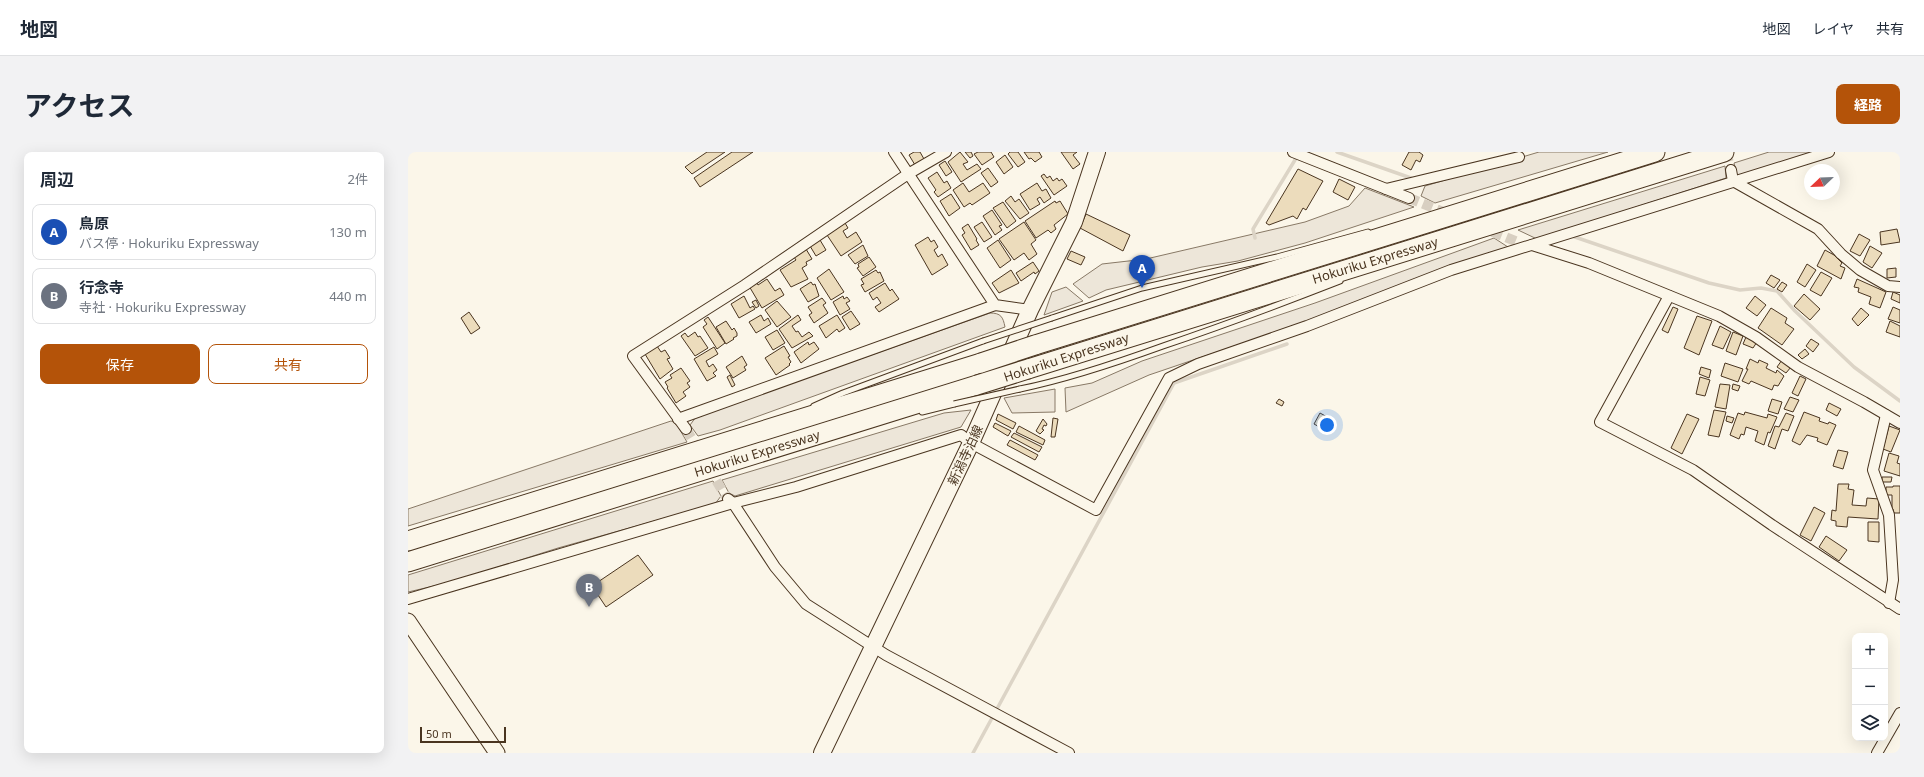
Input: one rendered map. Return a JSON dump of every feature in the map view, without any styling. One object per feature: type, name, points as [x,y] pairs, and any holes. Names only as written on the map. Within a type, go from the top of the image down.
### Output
[{"type":"highway","name":"Hokuriku Expressway","points":[[408,541],[1655,152]]},
{"type":"highway","name":"Hokuriku Expressway","points":[[408,562],[1724,152]]},
{"type":"main road","name":"新潟寺泊線","points":[[822,753],[971,443],[1030,310],[1074,222],[1097,152]]},
{"type":"street","points":[[894,152],[995,305]]},
{"type":"street","points":[[686,429],[633,356],[745,285],[908,174],[946,152]]},
{"type":"street","points":[[1292,152],[1409,198]]},
{"type":"street","points":[[408,599],[730,500],[796,488],[961,435],[971,443],[1096,510],[1170,378],[1198,364],[1307,326],[1451,270],[1532,246],[1829,152]]},
{"type":"street","points":[[1386,189],[1519,156]]},
{"type":"street","points":[[1731,170],[1733,182]]},
{"type":"street","points":[[1733,182],[1818,229],[1860,270],[1888,286],[1900,287]]},
{"type":"street","points":[[1520,243],[1589,263],[1719,316],[1756,337],[1798,367],[1900,423]]},
{"type":"street","points":[[1669,296],[1600,422],[1693,470],[1900,609]]},
{"type":"street","points":[[678,419],[995,305],[1030,310]]},
{"type":"street","points":[[1886,415],[1873,470],[1889,515],[1893,580],[1889,603]]},
{"type":"street","points":[[730,500],[775,567],[806,604],[873,648],[1069,753]]},
{"type":"street","points":[[408,621],[497,753]]},
{"type":"street","points":[[1877,753],[1900,713]]},
{"type":"lane","points":[[1450,209],[1560,181]]},
{"type":"lane","points":[[808,408],[843,393],[983,341],[1142,288],[1270,259],[1376,229]]},
{"type":"lane","points":[[1381,265],[1469,232]]},
{"type":"lane","points":[[919,412],[1059,381],[1213,329],[1345,280]]},
{"type":"lane","points":[[740,438],[795,414]]},
{"type":"lane","points":[[672,480],[736,465],[804,445]]},
{"type":"shaded area","points":[[1539,152],[1608,152],[1435,203],[1421,196],[1425,186]]},
{"type":"shaded area","points":[[1769,152],[1817,152],[1737,176],[1734,163]]},
{"type":"shaded area","points":[[1725,166],[1726,178],[1537,239],[1518,230]]},
{"type":"shaded area","points":[[1365,188],[1414,207],[1305,243],[1238,261],[1202,267],[1106,290],[1089,298],[1073,284],[1102,264],[1146,259],[1305,222],[1349,206]]},
{"type":"shaded area","points":[[1494,238],[1508,247],[1311,320],[1149,375],[1066,412],[1065,388],[1092,383],[1142,361],[1315,303]]},
{"type":"shaded area","points":[[1066,287],[1083,301],[1044,315],[1052,292]]},
{"type":"shaded area","points":[[990,313],[1001,316],[1005,327],[720,430],[698,436],[690,425],[696,417]]},
{"type":"shaded area","points":[[1055,389],[1055,412],[1012,413],[1004,398]]},
{"type":"shaded area","points":[[971,410],[961,427],[735,496],[729,493],[722,480],[944,413]]},
{"type":"shaded area","points":[[671,421],[676,423],[687,442],[408,526],[408,509]]},
{"type":"shaded area","points":[[713,481],[721,496],[715,504],[558,548],[451,582],[408,592],[408,575]]},
{"type":"building","points":[[707,152],[725,152],[692,174],[685,167]]},
{"type":"building","points":[[732,152],[753,152],[700,187],[694,178]]},
{"type":"building","points":[[914,152],[920,152],[924,159],[915,165],[909,155]]},
{"type":"building","points":[[960,152],[968,162],[963,164],[967,170],[977,164],[981,169],[961,182],[948,162]]},
{"type":"building","points":[[965,152],[971,152],[973,156],[970,158]]},
{"type":"building","points":[[978,152],[991,152],[994,157],[982,165],[974,154]]},
{"type":"building","points":[[1010,152],[1018,152],[1025,162],[1018,167],[1008,154]]},
{"type":"building","points":[[1024,152],[1039,152],[1042,157],[1035,162],[1031,158],[1029,159]]},
{"type":"building","points":[[1061,152],[1077,152],[1073,155],[1080,164],[1073,169]]},
{"type":"building","points":[[1409,152],[1419,152],[1423,155],[1420,162],[1416,160],[1411,170],[1402,165]]},
{"type":"building","points":[[1005,155],[1013,167],[1004,174],[996,162]]},
{"type":"building","points":[[945,161],[952,172],[946,176],[939,165]]},
{"type":"building","points":[[988,168],[998,182],[991,187],[981,173]]},
{"type":"building","points":[[1298,169],[1323,181],[1306,210],[1303,208],[1297,219],[1293,216],[1269,225],[1266,223]]},
{"type":"building","points":[[937,172],[944,183],[947,181],[951,188],[938,197],[934,192],[936,190],[928,178]]},
{"type":"building","points":[[1044,174],[1047,178],[1050,176],[1053,181],[1057,178],[1059,181],[1062,179],[1067,186],[1054,195],[1041,176]]},
{"type":"building","points":[[1339,179],[1355,187],[1348,200],[1333,192]]},
{"type":"building","points":[[963,183],[969,192],[983,183],[990,193],[972,205],[970,203],[964,207],[953,190]]},
{"type":"building","points":[[1037,183],[1042,191],[1046,189],[1051,198],[1044,203],[1040,197],[1037,199],[1040,204],[1030,210],[1020,194]]},
{"type":"building","points":[[951,194],[960,208],[949,216],[940,201]]},
{"type":"building","points":[[1011,196],[1015,202],[1019,199],[1029,213],[1020,219],[1005,201]]},
{"type":"building","points":[[1055,201],[1056,203],[1060,201],[1068,214],[1054,225],[1056,229],[1051,233],[1048,230],[1036,238],[1025,221]]},
{"type":"building","points":[[1003,202],[1016,221],[1007,228],[993,208]]},
{"type":"building","points":[[992,210],[1002,225],[999,226],[1002,230],[995,235],[983,216]]},
{"type":"building","points":[[1086,214],[1130,235],[1123,251],[1080,228]]},
{"type":"building","points":[[982,222],[992,237],[984,242],[974,227]]},
{"type":"building","points":[[1024,222],[1036,240],[1031,244],[1037,254],[1029,260],[1024,253],[1014,260],[999,239]]},
{"type":"building","points":[[845,223],[848,228],[843,231],[847,238],[856,232],[862,242],[841,256],[827,235]]},
{"type":"building","points":[[968,224],[979,245],[971,250],[962,235],[965,233],[962,228]]},
{"type":"building","points":[[1897,229],[1900,242],[1881,245],[1880,232]]},
{"type":"building","points":[[1859,234],[1870,240],[1860,256],[1850,251]]},
{"type":"building","points":[[928,237],[931,242],[934,240],[938,247],[934,250],[938,257],[942,254],[948,265],[932,275],[915,245]]},
{"type":"building","points":[[820,240],[826,250],[816,256],[810,246]]},
{"type":"building","points":[[998,240],[1011,260],[1000,268],[987,248]]},
{"type":"building","points":[[863,245],[868,256],[855,264],[848,255]]},
{"type":"building","points":[[1870,246],[1882,253],[1872,268],[1863,262]]},
{"type":"building","points":[[806,249],[812,259],[806,262],[807,265],[802,268],[808,279],[791,287],[780,270],[796,260],[794,257]]},
{"type":"building","points":[[1825,250],[1834,255],[1842,263],[1840,266],[1845,268],[1841,279],[1817,266]]},
{"type":"building","points":[[1071,251],[1085,257],[1081,265],[1067,259]]},
{"type":"building","points":[[869,257],[876,267],[863,276],[857,268],[859,267],[858,264]]},
{"type":"building","points":[[1033,262],[1039,271],[1035,274],[1034,272],[1021,281],[1016,273]]},
{"type":"building","points":[[1807,264],[1816,270],[1805,287],[1797,282]]},
{"type":"building","points":[[1896,268],[1896,277],[1887,278],[1887,269]]},
{"type":"building","points":[[829,269],[844,292],[831,300],[817,278]]},
{"type":"building","points":[[876,270],[878,273],[880,272],[884,281],[865,292],[861,285],[864,284],[861,279]]},
{"type":"building","points":[[1011,270],[1019,283],[999,293],[992,283]]},
{"type":"building","points":[[1821,272],[1832,278],[1821,296],[1810,290]]},
{"type":"building","points":[[1771,275],[1780,280],[1774,288],[1766,283]]},
{"type":"building","points":[[767,279],[775,291],[780,288],[784,295],[762,308],[749,286],[756,281],[758,285]]},
{"type":"building","points":[[1857,279],[1886,292],[1880,308],[1869,304],[1871,297],[1858,292],[1859,288],[1854,287]]},
{"type":"building","points":[[811,282],[813,285],[815,284],[819,296],[808,302],[800,289]]},
{"type":"building","points":[[1782,282],[1787,285],[1782,292],[1777,289]]},
{"type":"building","points":[[885,283],[890,291],[892,289],[899,299],[879,312],[875,307],[881,303],[877,297],[873,300],[869,293]]},
{"type":"building","points":[[1893,292],[1900,295],[1900,303],[1891,299]]},
{"type":"building","points":[[1804,294],[1820,309],[1810,320],[1794,306]]},
{"type":"building","points":[[744,296],[750,308],[753,306],[755,309],[739,318],[731,304]]},
{"type":"building","points":[[843,296],[844,299],[847,297],[850,301],[846,303],[850,309],[840,315],[833,302]]},
{"type":"building","points":[[1755,296],[1766,305],[1757,316],[1746,308]]},
{"type":"building","points":[[822,298],[826,303],[823,305],[828,313],[814,323],[809,315],[812,313],[808,307]]},
{"type":"building","points":[[756,300],[759,306],[756,308],[752,302]]},
{"type":"building","points":[[777,301],[791,317],[777,327],[765,310]]},
{"type":"building","points":[[1673,307],[1678,309],[1668,333],[1662,330]]},
{"type":"building","points":[[1893,307],[1900,310],[1900,323],[1888,319]]},
{"type":"building","points":[[1771,308],[1787,318],[1785,323],[1794,329],[1782,345],[1758,328]]},
{"type":"building","points":[[1861,308],[1869,315],[1858,326],[1852,319]]},
{"type":"building","points":[[851,311],[860,324],[850,330],[842,317]]},
{"type":"building","points":[[469,312],[480,328],[471,334],[461,318]]},
{"type":"building","points":[[761,315],[764,321],[768,318],[771,324],[756,333],[749,322]]},
{"type":"building","points":[[798,315],[801,320],[792,326],[796,332],[798,331],[802,337],[809,332],[813,336],[792,348],[779,329]]},
{"type":"building","points":[[837,315],[845,328],[839,332],[837,329],[826,338],[819,326]]},
{"type":"building","points":[[1697,316],[1712,321],[1699,355],[1684,348]]},
{"type":"building","points":[[708,317],[725,343],[717,349],[703,327],[707,324],[704,320]]},
{"type":"building","points":[[726,321],[732,330],[734,328],[737,336],[726,344],[716,327]]},
{"type":"building","points":[[1890,321],[1900,326],[1900,337],[1886,332]]},
{"type":"building","points":[[1720,326],[1731,332],[1723,349],[1712,345]]},
{"type":"building","points":[[777,330],[785,343],[773,350],[765,337]]},
{"type":"building","points":[[695,332],[698,337],[700,336],[708,348],[695,356],[681,336],[685,333],[688,337]]},
{"type":"building","points":[[1733,332],[1743,336],[1736,355],[1726,351]]},
{"type":"building","points":[[1746,337],[1757,342],[1753,348],[1743,344]]},
{"type":"building","points":[[1811,339],[1819,344],[1813,352],[1806,346]]},
{"type":"building","points":[[808,342],[809,345],[814,342],[819,349],[801,363],[794,352]]},
{"type":"building","points":[[657,346],[661,352],[665,350],[670,358],[667,359],[673,369],[660,379],[645,354]]},
{"type":"building","points":[[784,346],[790,356],[788,357],[791,362],[789,364],[790,365],[776,375],[765,358]]},
{"type":"building","points":[[714,347],[718,354],[706,361],[709,367],[713,364],[717,370],[713,373],[716,376],[707,381],[694,359]]},
{"type":"building","points":[[1805,349],[1809,354],[1802,359],[1798,355]]},
{"type":"building","points":[[742,356],[747,365],[744,367],[746,370],[733,378],[726,367]]},
{"type":"building","points":[[1750,359],[1758,363],[1759,360],[1768,364],[1766,368],[1776,373],[1777,370],[1784,376],[1778,386],[1774,385],[1772,390],[1751,381],[1749,384],[1742,381],[1748,369],[1746,369]]},
{"type":"building","points":[[1782,360],[1791,367],[1786,373],[1777,367]]},
{"type":"building","points":[[1725,363],[1743,369],[1738,382],[1721,376]]},
{"type":"building","points":[[1701,367],[1711,370],[1709,378],[1699,374]]},
{"type":"building","points":[[681,368],[690,381],[687,383],[690,387],[683,392],[686,396],[676,403],[665,382],[672,378],[670,375]]},
{"type":"building","points":[[730,375],[735,385],[732,387],[727,377]]},
{"type":"building","points":[[1800,376],[1806,379],[1798,396],[1792,393]]},
{"type":"building","points":[[1700,377],[1710,380],[1705,396],[1696,394]]},
{"type":"building","points":[[1720,384],[1730,385],[1726,409],[1715,407]]},
{"type":"building","points":[[1733,384],[1740,386],[1738,391],[1732,389]]},
{"type":"building","points":[[1790,397],[1799,400],[1793,412],[1784,409]]},
{"type":"building","points":[[1279,399],[1284,402],[1282,406],[1276,403]]},
{"type":"building","points":[[1772,399],[1782,402],[1778,414],[1768,411]]},
{"type":"building","points":[[1829,403],[1841,409],[1837,416],[1826,410]]},
{"type":"building","points":[[1714,410],[1726,412],[1719,437],[1708,435]]},
{"type":"building","points":[[1745,412],[1767,418],[1768,414],[1777,417],[1770,433],[1768,432],[1764,445],[1755,441],[1758,431],[1746,427],[1744,435],[1741,434],[1739,439],[1730,435],[1738,413],[1744,415]]},
{"type":"building","points":[[1804,412],[1820,418],[1819,421],[1828,424],[1829,422],[1836,425],[1827,445],[1817,441],[1818,438],[1807,435],[1800,445],[1792,441]]},
{"type":"building","points":[[1320,413],[1329,418],[1323,429],[1314,424]]},
{"type":"building","points":[[1786,413],[1794,416],[1788,431],[1782,429],[1775,449],[1768,446],[1775,426],[1779,427]]},
{"type":"building","points":[[998,414],[1016,423],[1013,429],[996,420]]},
{"type":"building","points":[[1687,414],[1699,419],[1682,454],[1671,448]]},
{"type":"building","points":[[1727,416],[1734,418],[1732,423],[1726,421]]},
{"type":"building","points":[[1053,418],[1058,419],[1055,437],[1051,437]]},
{"type":"building","points":[[1043,419],[1047,424],[1046,426],[1044,425],[1042,429],[1044,430],[1040,434],[1036,431]]},
{"type":"building","points":[[995,423],[1011,431],[1008,436],[993,427]]},
{"type":"building","points":[[1019,426],[1045,440],[1043,445],[1016,432]]},
{"type":"building","points":[[1889,426],[1900,430],[1891,452],[1883,449]]},
{"type":"building","points":[[1014,433],[1042,447],[1039,452],[1011,437]]},
{"type":"building","points":[[1010,440],[1038,455],[1035,460],[1007,445]]},
{"type":"building","points":[[1838,450],[1848,452],[1843,469],[1833,466]]},
{"type":"building","points":[[1889,453],[1899,456],[1897,463],[1900,464],[1900,476],[1884,471]]},
{"type":"building","points":[[1882,477],[1892,477],[1891,482],[1882,482]]},
{"type":"building","points":[[1838,484],[1849,484],[1848,489],[1854,490],[1852,505],[1866,506],[1867,498],[1879,499],[1878,519],[1848,517],[1847,527],[1836,526],[1836,521],[1831,520],[1832,510],[1836,511]]},
{"type":"building","points":[[1900,486],[1900,513],[1894,513],[1892,509],[1892,495],[1886,495],[1886,487]]},
{"type":"building","points":[[1814,507],[1825,513],[1811,541],[1800,535]]},
{"type":"building","points":[[1868,522],[1879,522],[1879,542],[1868,541]]},
{"type":"building","points":[[1826,536],[1847,550],[1839,561],[1819,547]]},
{"type":"building","points":[[638,555],[653,575],[606,607],[592,586]]},
{"type":"waterway","points":[[1337,152],[1411,178]]},
{"type":"waterway","points":[[1255,238],[1253,229],[1298,155]]},
{"type":"waterway","points":[[1572,236],[1709,283],[1740,290],[1761,288],[1777,291],[1795,311],[1854,367],[1900,401]]},
{"type":"waterway","points":[[973,753],[1174,383],[1287,344]]},
{"type":"tunnel","points":[[1726,152],[1731,170]]},
{"type":"tunnel","points":[[1409,198],[1520,243]]},
{"type":"tunnel","points":[[686,429],[726,497]]},
{"type":"place","name":"鳥原","points":[[1142,288]]},
{"type":"place","name":"行念寺","points":[[589,607]]}]
